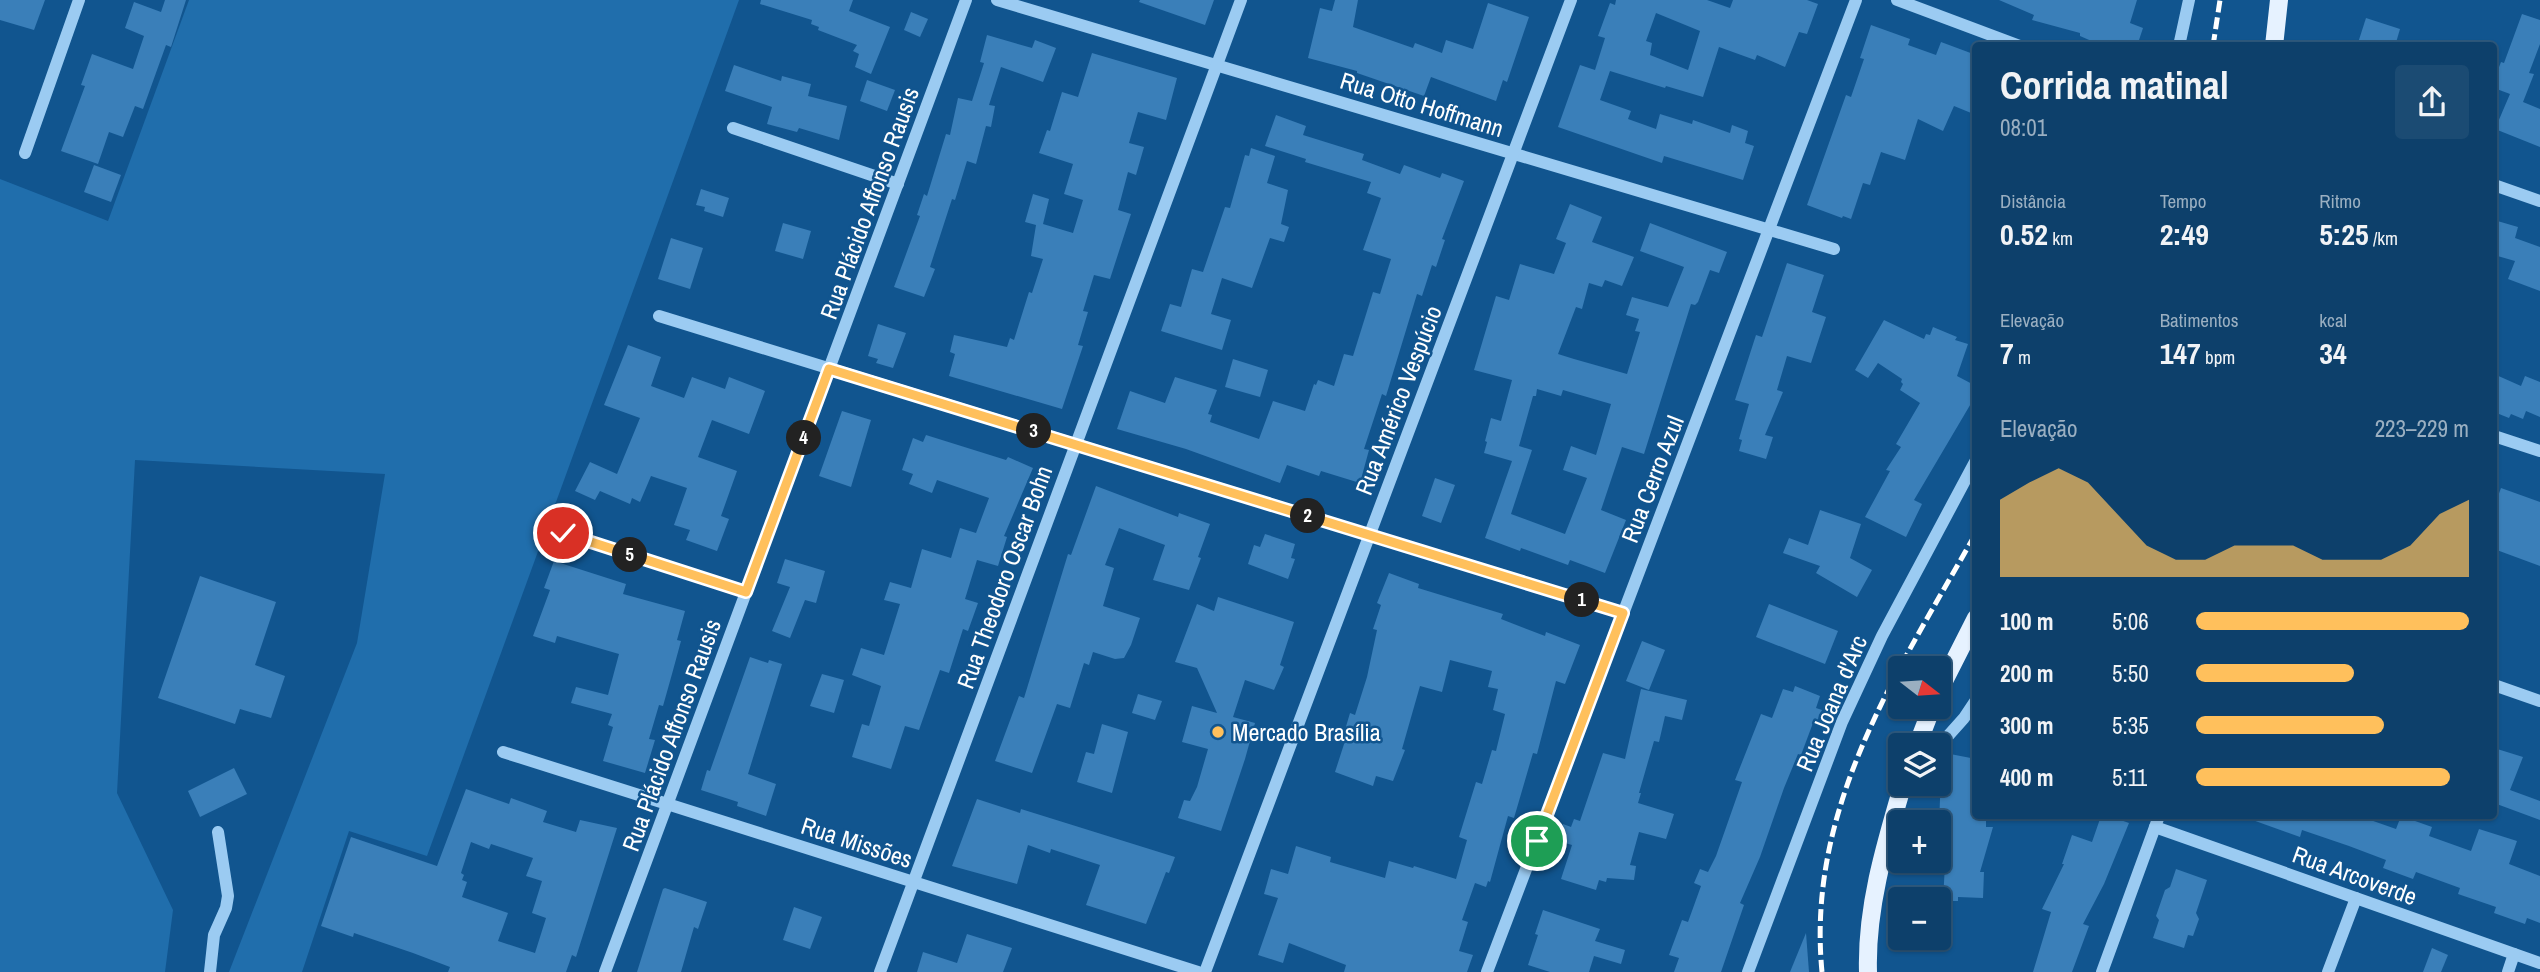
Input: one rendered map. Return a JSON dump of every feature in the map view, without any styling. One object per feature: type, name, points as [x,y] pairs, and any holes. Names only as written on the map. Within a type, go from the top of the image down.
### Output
[{"type":"main road","points":[[2274,42],[2279,0]]},
{"type":"main road","points":[[1951,667],[1972,626]]},
{"type":"main road","points":[[1868,972],[1867,940],[1874,896],[1900,796]]},
{"type":"street","points":[[26,153],[79,0]]},
{"type":"street","name":"Rua Plácido Affonso Rausis","points":[[605,972],[967,0]]},
{"type":"street","name":"Rua Otto Hoffmann","points":[[997,0],[1834,249]]},
{"type":"street","name":"Rua Theodoro Oscar Bohn","points":[[880,972],[1241,0]]},
{"type":"street","name":"Rua Américo Vespúcio","points":[[1205,972],[1571,0]]},
{"type":"street","name":"Rua Cerro Azul","points":[[1487,972],[1856,0]]},
{"type":"street","points":[[1897,0],[2009,42]]},
{"type":"street","points":[[2180,42],[2189,0]]},
{"type":"street","points":[[733,128],[898,184]]},
{"type":"street","points":[[2497,186],[2540,201]]},
{"type":"street","points":[[659,316],[1623,613]]},
{"type":"street","points":[[2497,437],[2540,451]]},
{"type":"street","name":"Rua Joana d'Arc","points":[[1748,972],[1842,722],[1882,636],[1972,467]]},
{"type":"street","points":[[563,533],[746,592]]},
{"type":"street","points":[[2497,686],[2540,701]]},
{"type":"street","points":[[1951,733],[1972,706]]},
{"type":"street","name":"Rua Missões","points":[[503,752],[1198,972]]},
{"type":"street","points":[[2102,972],[2157,821]]},
{"type":"street","name":"Rua Arcoverde","points":[[2157,821],[2356,898],[2540,963]]},
{"type":"street","points":[[210,972],[214,935],[226,908],[228,896],[218,832]]},
{"type":"street","points":[[2328,972],[2356,898]]},
{"type":"street","points":[[2508,972],[2514,954]]},
{"type":"shaded area","points":[[189,0],[739,0],[427,856],[349,831],[302,972],[229,972],[357,643],[385,474],[135,460],[117,793],[173,910],[165,972],[0,972],[0,179],[108,221]]},
{"type":"building","points":[[0,0],[45,0],[34,30],[0,20]]},
{"type":"building","points":[[165,0],[186,0],[171,47],[166,45],[143,109],[135,106],[123,137],[109,132],[98,164],[61,151],[85,86],[81,85],[92,54],[133,69],[144,36],[125,28],[134,2],[161,12]]},
{"type":"building","points":[[761,0],[853,0],[849,11],[890,27],[871,74],[855,67],[859,54],[853,51],[857,45],[818,30],[819,27],[811,24],[812,20],[760,4]]},
{"type":"building","points":[[1214,0],[1205,25],[1139,2]]},
{"type":"building","points":[[1335,0],[1358,0],[1353,27],[1413,48],[1415,43],[1442,53],[1446,40],[1473,49],[1488,3],[1529,17],[1507,82],[1503,80],[1496,101],[1431,77],[1424,96],[1357,71],[1308,58],[1320,8],[1332,11]]},
{"type":"building","points":[[1616,0],[1707,0],[1730,8],[1733,0],[1807,0],[1818,4],[1807,34],[1799,32],[1785,67],[1757,55],[1755,60],[1719,47],[1703,97],[1610,71],[1600,100],[1631,111],[1628,119],[1656,129],[1660,114],[1692,124],[1693,120],[1730,133],[1732,125],[1748,131],[1745,143],[1754,146],[1743,180],[1664,156],[1662,163],[1558,127],[1580,65],[1595,70],[1605,38],[1598,36],[1610,3],[1615,5]],"holes":[[[1656,13],[1700,31],[1688,70],[1650,55],[1652,43],[1646,41]]]},
{"type":"building","points":[[1999,0],[2137,0],[2130,23],[2143,28],[2138,42],[2094,42],[2080,36],[2080,33],[2032,20],[2034,15]]},
{"type":"building","points":[[911,12],[928,19],[920,37],[904,30]]},
{"type":"building","points":[[2522,14],[2540,20],[2540,44],[2529,73],[2534,74],[2523,102],[2540,109],[2540,147],[2497,130],[2510,94],[2497,89],[2497,72],[2501,62],[2504,63]]},
{"type":"building","points":[[2366,18],[2400,29],[2396,42],[2358,42]]},
{"type":"building","points":[[1871,25],[1910,39],[1908,45],[1936,55],[1941,42],[1972,54],[1972,113],[1954,106],[1943,131],[1918,119],[1905,160],[1881,152],[1870,185],[1863,183],[1851,219],[1807,205],[1846,95],[1851,97],[1864,59],[1860,58]]},
{"type":"building","points":[[987,35],[1032,48],[1035,40],[1056,48],[1043,82],[1001,67],[989,105],[995,106],[991,127],[986,126],[976,164],[967,161],[955,200],[952,199],[930,267],[935,269],[924,297],[894,287],[946,134],[950,135],[958,98],[972,101],[984,63],[980,62]]},
{"type":"building","points":[[1092,53],[1177,78],[1166,120],[1138,112],[1129,143],[1144,147],[1136,175],[1128,172],[1118,210],[1131,214],[1110,279],[1094,275],[1083,311],[1088,312],[1078,345],[1083,346],[1062,409],[949,376],[955,354],[950,352],[954,335],[1007,347],[1010,338],[1014,340],[1043,259],[1031,256],[1036,225],[1025,222],[1033,194],[1049,199],[1043,224],[1073,233],[1083,200],[1064,194],[1073,164],[1039,153],[1047,130],[1050,131],[1062,92],[1078,97]]},
{"type":"building","points":[[734,65],[781,81],[782,76],[811,84],[808,96],[847,106],[839,140],[799,128],[797,132],[767,124],[772,107],[725,91]]},
{"type":"building","points":[[867,80],[895,90],[887,111],[860,101]]},
{"type":"building","points":[[1276,115],[1306,126],[1303,135],[1364,154],[1362,160],[1400,174],[1404,165],[1440,178],[1442,173],[1464,181],[1442,239],[1445,240],[1436,267],[1432,265],[1422,296],[1417,294],[1386,396],[1382,394],[1364,449],[1369,450],[1360,483],[1321,471],[1319,476],[1287,465],[1280,483],[1186,449],[1117,429],[1130,391],[1165,403],[1175,377],[1217,390],[1208,414],[1212,415],[1210,422],[1259,439],[1273,401],[1305,411],[1314,384],[1316,385],[1318,380],[1334,386],[1344,354],[1353,356],[1373,292],[1380,294],[1391,259],[1363,250],[1381,198],[1367,193],[1371,182],[1305,162],[1306,159],[1265,146]]},
{"type":"building","points":[[1251,148],[1275,156],[1267,183],[1288,190],[1281,224],[1289,227],[1284,242],[1270,238],[1252,288],[1222,278],[1211,314],[1231,320],[1222,350],[1161,331],[1170,304],[1181,307],[1192,269],[1203,272],[1225,207],[1230,208],[1245,155],[1249,156]]},
{"type":"building","points":[[94,165],[121,175],[111,202],[84,192]]},
{"type":"building","points":[[701,189],[729,198],[723,217],[704,211],[705,207],[696,205]]},
{"type":"building","points":[[1570,204],[1602,217],[1592,242],[1634,257],[1622,286],[1605,280],[1602,287],[1589,283],[1582,309],[1576,307],[1558,354],[1627,374],[1640,332],[1635,331],[1639,319],[1626,315],[1632,297],[1668,307],[1684,267],[1640,251],[1650,223],[1727,252],[1719,273],[1710,270],[1698,302],[1691,304],[1644,454],[1622,447],[1601,510],[1626,520],[1605,573],[1570,560],[1568,565],[1521,548],[1520,551],[1485,538],[1512,461],[1484,453],[1485,441],[1491,418],[1501,421],[1512,380],[1474,370],[1496,296],[1509,300],[1520,264],[1554,274],[1566,243],[1556,239]],"holes":[[[1537,389],[1561,396],[1563,390],[1611,404],[1596,455],[1571,446],[1563,470],[1587,478],[1565,534],[1511,514],[1532,450],[1519,446],[1533,396],[1536,396]]]},
{"type":"building","points":[[2497,221],[2518,227],[2515,238],[2540,247],[2540,291],[2508,279],[2515,261],[2497,256]]},
{"type":"building","points":[[783,223],[811,231],[803,259],[775,251]]},
{"type":"building","points":[[671,238],[703,248],[690,289],[658,279]]},
{"type":"building","points":[[1787,263],[1824,275],[1812,312],[1826,317],[1811,363],[1787,356],[1777,390],[1783,392],[1765,435],[1773,437],[1766,459],[1739,451],[1742,440],[1739,439],[1749,404],[1735,400],[1756,335],[1762,337]]},
{"type":"building","points":[[1884,320],[1924,339],[1926,334],[1930,335],[1933,327],[1968,344],[1957,376],[1972,384],[1972,402],[1914,500],[1922,504],[1906,537],[1865,517],[1890,471],[1886,470],[1901,447],[1896,444],[1920,403],[1900,390],[1902,379],[1878,363],[1868,378],[1855,370]]},
{"type":"building","points":[[878,324],[906,333],[893,368],[876,363],[878,359],[868,356]]},
{"type":"building","points":[[628,345],[661,357],[651,386],[684,398],[692,377],[725,389],[729,377],[765,391],[749,434],[712,420],[698,457],[737,471],[721,516],[729,519],[717,551],[686,540],[690,530],[674,525],[687,488],[651,476],[640,502],[632,498],[630,504],[600,491],[595,500],[575,491],[590,462],[617,474],[640,418],[604,405]]},
{"type":"building","points":[[1233,359],[1268,370],[1260,397],[1225,387]]},
{"type":"building","points":[[2497,375],[2521,386],[2525,376],[2540,382],[2540,417],[2526,411],[2523,419],[2511,414],[2509,418],[2497,413]]},
{"type":"building","points":[[842,411],[871,420],[851,487],[819,476]]},
{"type":"building","points":[[926,435],[1006,460],[1008,457],[1033,468],[1004,536],[1007,537],[998,566],[977,560],[965,599],[978,603],[968,631],[963,629],[949,673],[940,670],[919,730],[905,726],[891,769],[852,757],[862,724],[869,726],[881,686],[852,675],[861,648],[884,655],[900,604],[884,600],[890,582],[911,588],[922,549],[951,558],[960,528],[976,533],[989,498],[937,480],[932,493],[909,484],[913,474],[902,470],[913,438],[923,442]]},
{"type":"building","points":[[1435,478],[1455,485],[1441,523],[1422,516]]},
{"type":"building","points":[[1096,486],[1178,517],[1179,513],[1210,524],[1189,590],[1153,580],[1165,545],[1119,528],[1105,565],[1114,568],[1103,606],[1140,618],[1131,645],[1124,658],[1115,659],[1093,652],[1089,665],[1084,663],[1070,708],[1057,704],[1032,773],[995,761],[1019,696],[1024,698],[1068,554],[1071,555]]},
{"type":"building","points":[[2501,488],[2540,502],[2540,566],[2497,550],[2497,499]]},
{"type":"building","points":[[1820,510],[1861,524],[1850,558],[1872,570],[1857,597],[1816,573],[1820,566],[1783,553],[1789,538],[1808,545]]},
{"type":"building","points":[[1265,534],[1295,544],[1291,558],[1295,559],[1288,579],[1248,564],[1254,545],[1260,547]]},
{"type":"building","points":[[785,559],[825,571],[816,603],[805,600],[790,638],[772,631],[790,587],[777,583]]},
{"type":"building","points":[[554,561],[626,584],[623,594],[685,611],[677,640],[681,641],[663,706],[659,705],[649,739],[655,740],[645,773],[603,761],[613,727],[608,725],[612,714],[571,703],[576,687],[608,695],[619,654],[557,636],[555,643],[533,636],[550,590],[544,588]]},
{"type":"building","points":[[1389,573],[1419,584],[1418,588],[1503,614],[1501,619],[1545,636],[1546,632],[1580,645],[1565,684],[1556,681],[1537,754],[1533,753],[1514,818],[1508,816],[1490,882],[1488,881],[1486,887],[1475,883],[1462,920],[1468,922],[1459,951],[1473,955],[1467,972],[1344,972],[1346,965],[1289,943],[1283,963],[1258,955],[1278,898],[1264,894],[1271,869],[1288,874],[1296,846],[1331,857],[1330,862],[1385,878],[1389,861],[1456,879],[1467,840],[1459,837],[1476,782],[1482,784],[1492,750],[1496,751],[1505,714],[1493,710],[1498,689],[1488,687],[1492,671],[1450,660],[1442,692],[1420,686],[1402,749],[1405,750],[1393,781],[1376,776],[1373,786],[1335,772],[1350,713],[1355,715],[1367,677],[1377,630],[1373,629],[1381,605],[1377,603]]},
{"type":"building","points":[[200,576],[276,602],[255,665],[285,676],[271,718],[240,709],[235,724],[158,698]]},
{"type":"building","points":[[1218,597],[1294,622],[1280,665],[1284,667],[1274,690],[1245,680],[1233,717],[1255,723],[1221,831],[1178,818],[1184,800],[1190,801],[1197,787],[1208,749],[1182,742],[1192,706],[1217,713],[1197,668],[1175,662],[1197,604],[1214,611]]},
{"type":"building","points":[[1769,604],[1838,631],[1825,664],[1756,637]]},
{"type":"building","points":[[1642,641],[1665,650],[1649,690],[1626,681]]},
{"type":"building","points":[[750,657],[782,664],[748,774],[776,784],[766,816],[737,806],[738,802],[701,790]]},
{"type":"building","points":[[822,674],[844,680],[834,713],[810,706]]},
{"type":"building","points":[[1795,686],[1820,696],[1816,708],[1822,710],[1816,724],[1813,723],[1784,788],[1760,857],[1740,903],[1744,905],[1721,972],[1674,972],[1679,958],[1669,955],[1682,920],[1688,922],[1701,886],[1694,883],[1700,869],[1708,872],[1716,856],[1742,782],[1735,780],[1761,714],[1772,718],[1783,689],[1793,692]]},
{"type":"building","points":[[1641,689],[1687,700],[1682,720],[1665,716],[1659,742],[1654,741],[1639,793],[1638,803],[1674,814],[1666,839],[1639,832],[1630,865],[1636,866],[1634,880],[1599,880],[1596,890],[1561,879],[1572,845],[1558,841],[1563,824],[1571,827],[1574,819],[1580,821],[1603,753],[1625,759]]},
{"type":"building","points":[[1138,694],[1162,701],[1155,720],[1132,713]]},
{"type":"building","points":[[1102,724],[1128,732],[1112,793],[1077,782],[1086,752],[1094,754]]},
{"type":"building","points":[[2497,749],[2523,757],[2510,790],[2540,801],[2540,820],[2497,804]]},
{"type":"building","points":[[1951,754],[1972,758],[1972,819],[1986,819],[1986,827],[1993,827],[1980,872],[1984,872],[1983,898],[1958,897],[1958,901],[1951,901],[1951,887],[1944,887],[1945,873],[1951,873],[1951,810],[1940,810],[1940,796],[1951,796]]},
{"type":"building","points":[[234,768],[247,794],[200,817],[188,791]]},
{"type":"building","points":[[466,789],[509,804],[511,798],[547,811],[543,822],[576,832],[580,820],[617,828],[576,957],[572,955],[566,972],[448,972],[450,967],[413,953],[354,933],[353,937],[321,926],[351,837],[437,866]],"holes":[[[471,842],[489,849],[491,844],[533,858],[526,876],[542,881],[532,913],[546,918],[535,953],[498,941],[508,913],[462,897],[467,882],[462,880],[464,875],[461,873]]]},
{"type":"building","points":[[977,799],[1020,813],[1021,809],[1175,857],[1169,873],[1166,872],[1146,924],[1086,905],[1100,865],[1051,849],[1050,853],[1028,845],[1017,884],[952,866]]},
{"type":"building","points":[[2100,819],[2118,819],[2129,823],[2104,884],[2083,924],[2089,926],[2072,972],[2033,972],[2051,912],[2042,909],[2064,864],[2072,835],[2092,842]]},
{"type":"building","points":[[2250,819],[2368,819],[2396,829],[2400,819],[2409,819],[2432,827],[2429,836],[2471,851],[2479,829],[2517,841],[2509,864],[2540,876],[2540,923],[2527,918],[2525,924],[2494,913],[2496,907],[2458,894],[2460,888],[2416,872],[2413,879],[2383,868],[2386,860],[2349,846],[2302,830],[2300,837]]},
{"type":"building","points":[[2176,869],[2207,880],[2196,913],[2199,919],[2193,936],[2188,935],[2184,948],[2153,938],[2159,920],[2156,916]]},
{"type":"building","points":[[663,889],[707,902],[698,929],[694,927],[681,972],[637,972]]},
{"type":"building","points":[[794,907],[822,917],[810,949],[783,940]]},
{"type":"building","points":[[1543,910],[1600,929],[1595,941],[1625,950],[1621,964],[1594,956],[1589,972],[1550,972],[1528,965]]},
{"type":"building","points":[[1806,933],[1809,972],[1790,972]]},
{"type":"building","points":[[967,934],[1012,948],[1003,972],[917,972],[923,952],[957,963]]},
{"type":"building","points":[[2432,948],[2448,955],[2441,972],[2423,972]]},
{"type":"railway","points":[[2214,42],[2220,0]]},
{"type":"railway","points":[[1822,972],[1821,911],[1828,853],[1843,797],[1864,742],[1889,689],[1972,540]]},
{"type":"place","name":"Mercado Brasília","points":[[1218,732]]},
{"type":"route","points":[[563,533],[746,592],[829,369],[1623,613],[1537,841]]}]
